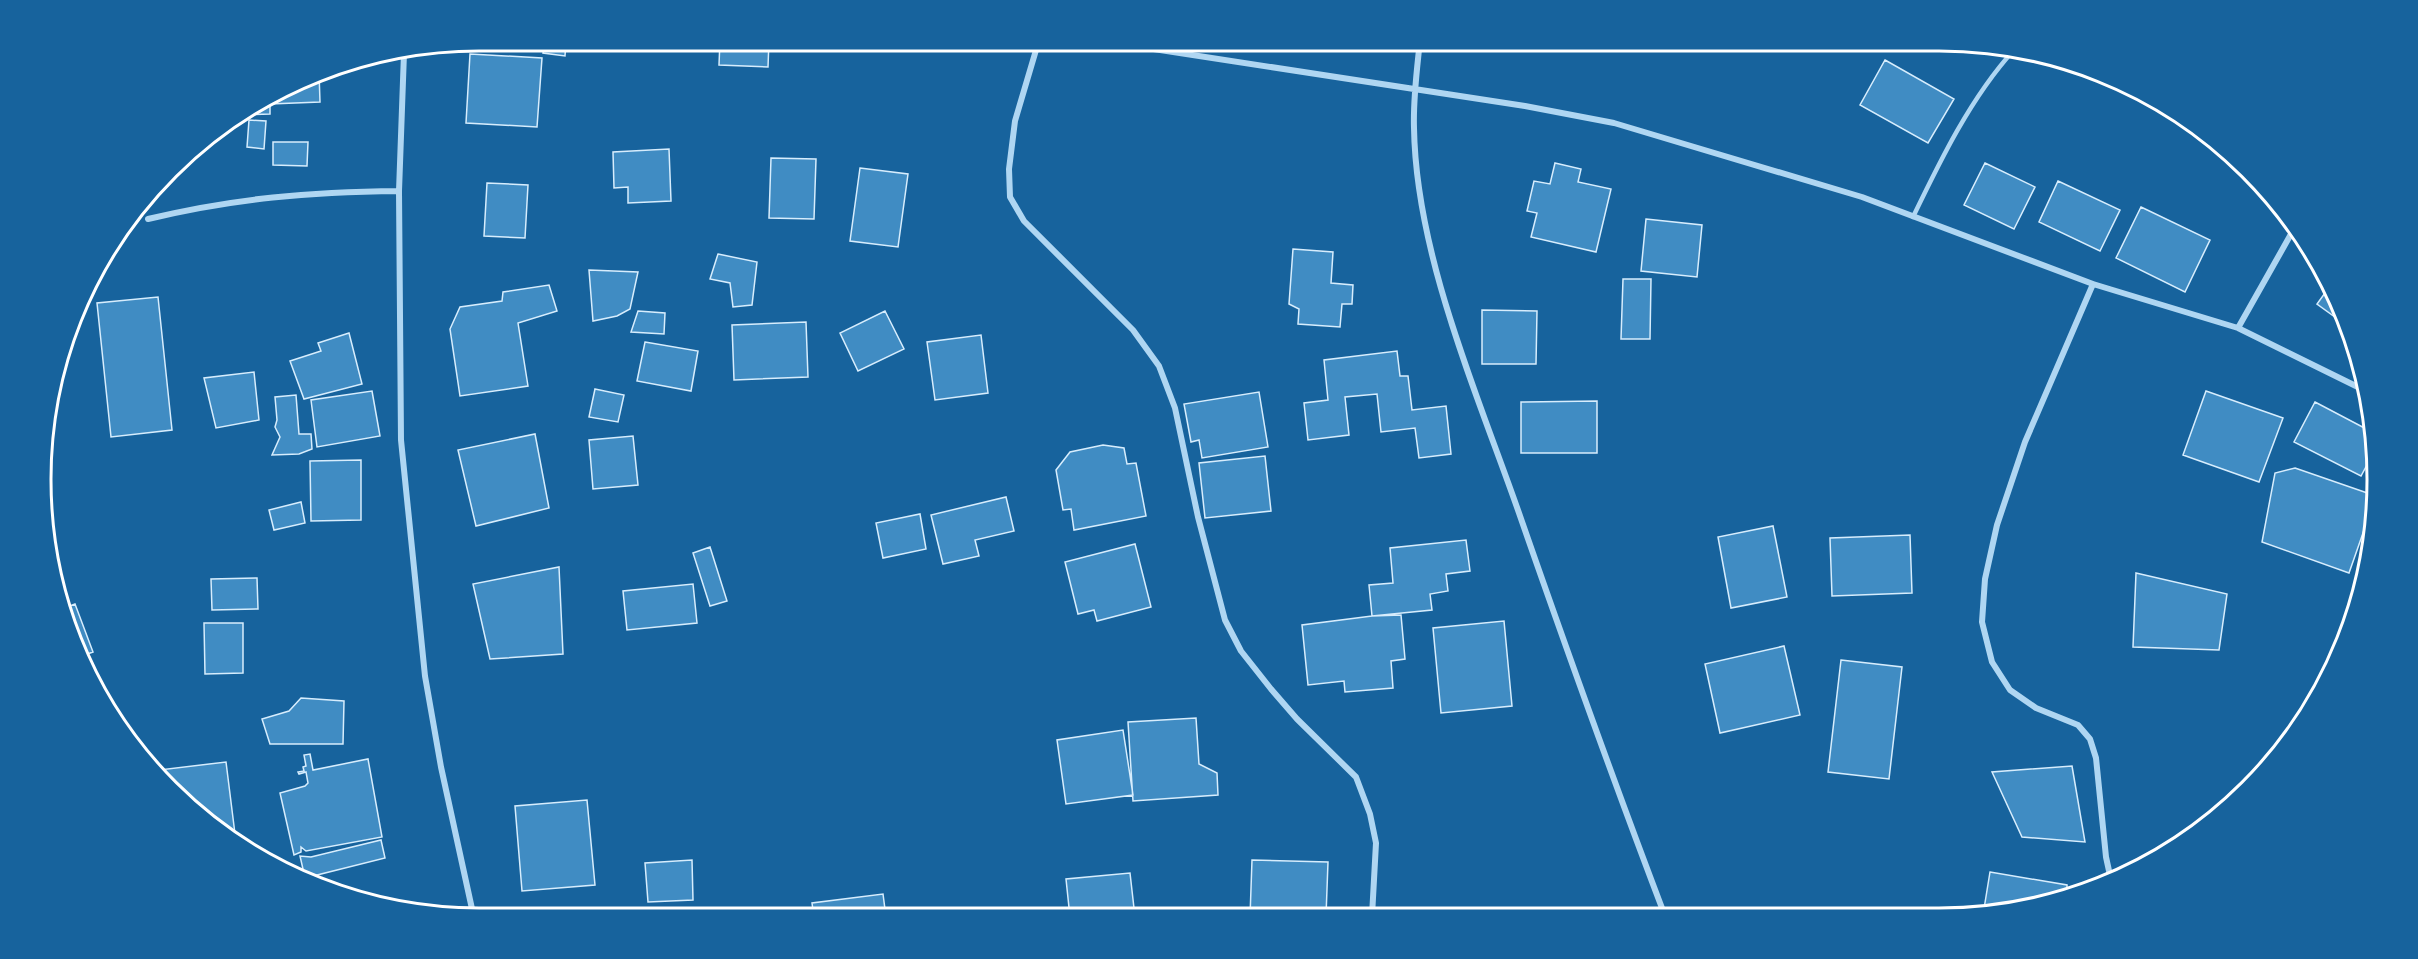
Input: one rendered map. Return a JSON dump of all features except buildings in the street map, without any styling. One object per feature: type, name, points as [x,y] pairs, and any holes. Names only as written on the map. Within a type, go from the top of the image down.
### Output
[{"type":"street","points":[[1036,51],[1015,121],[1009,169],[1010,197],[1024,221],[1133,330],[1159,366],[1174,408],[1198,517],[1225,620],[1240,651],[1271,689],[1297,719],[1356,777],[1370,814],[1376,843],[1372,908]]},
{"type":"street","points":[[1167,51],[1525,106],[1614,123],[1862,197],[2093,284],[2238,328],[2356,386]]},
{"type":"street","points":[[1419,51],[1414,90],[1414,130],[1422,207],[1447,310],[1609,770],[1662,908]]},
{"type":"street","points":[[404,58],[399,191],[401,440],[429,699],[441,767],[472,908]]},
{"type":"street","points":[[148,219],[249,198],[327,192],[399,191]]},
{"type":"street","points":[[2238,328],[2290,235]]},
{"type":"street","points":[[2093,284],[2025,442],[2001,515],[1985,579],[1982,622],[1992,662],[2010,690],[2036,708],[2078,725],[2090,739],[2096,758],[2109,872]]},
{"type":"lane","points":[[1913,217],[1936,168],[1964,121],[2009,57]]}]
